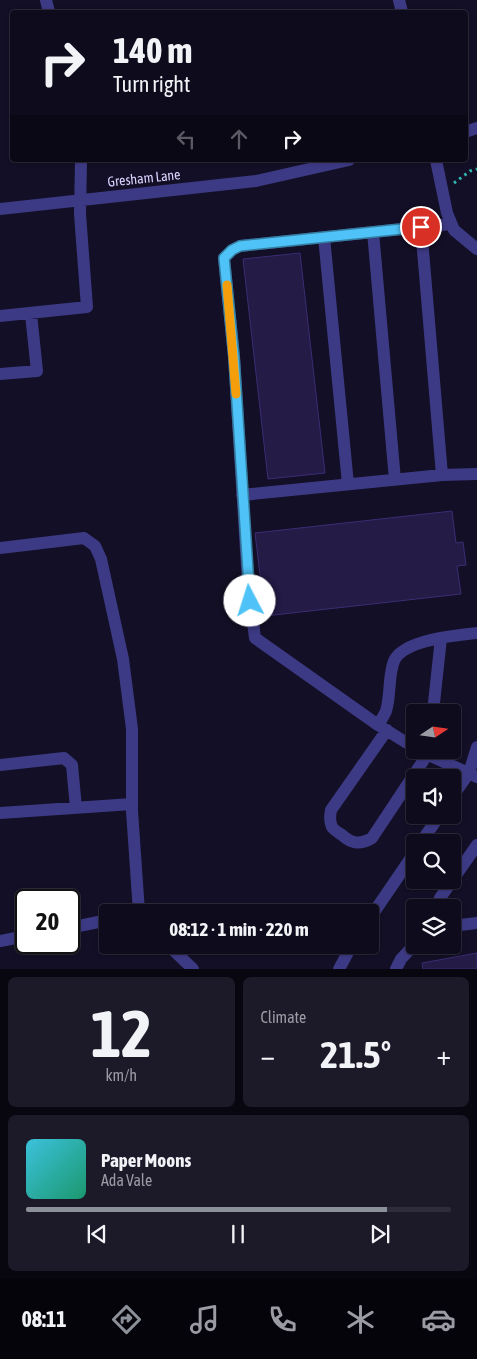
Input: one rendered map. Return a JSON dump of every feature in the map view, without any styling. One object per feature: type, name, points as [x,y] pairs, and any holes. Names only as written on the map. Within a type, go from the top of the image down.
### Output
[{"type":"street","points":[[0,316],[87,307],[80,214],[81,162]]},
{"type":"street","name":"Gresham Lane","points":[[0,209],[256,181],[341,162]]},
{"type":"street","points":[[436,162],[451,224],[454,230],[477,249]]},
{"type":"street","points":[[406,742],[382,728],[255,638],[248,583],[234,357],[224,258],[232,250],[240,246],[451,224]]},
{"type":"street","points":[[421,227],[442,475]]},
{"type":"street","points":[[373,232],[395,480]]},
{"type":"street","points":[[324,237],[348,484]]},
{"type":"street","points":[[0,374],[36,371],[31,314]]},
{"type":"street","points":[[242,495],[442,475],[477,474]]},
{"type":"street","points":[[0,548],[84,538],[95,546],[101,559],[123,659],[132,729],[132,804],[138,904]]},
{"type":"street","points":[[417,759],[372,838],[366,842],[350,842],[332,827],[330,819],[331,810],[382,728],[394,662],[399,653],[406,648],[441,638],[477,633]]},
{"type":"street","points":[[435,704],[441,638]]},
{"type":"street","points":[[461,788],[473,775],[477,747]]},
{"type":"street","points":[[0,765],[64,758],[72,765],[76,808]]},
{"type":"street","points":[[439,759],[473,775]]},
{"type":"street","points":[[0,814],[132,804]]},
{"type":"street","points":[[440,899],[477,845]]},
{"type":"street","points":[[379,905],[406,865]]},
{"type":"street","points":[[80,926],[99,922]]},
{"type":"street","points":[[461,925],[477,923]]},
{"type":"street","points":[[0,941],[15,938]]},
{"type":"street","points":[[177,954],[193,969]]},
{"type":"street","points":[[339,969],[347,954]]},
{"type":"street","points":[[401,966],[409,954]]},
{"type":"path","points":[[452,185],[459,178],[477,169]]},
{"type":"building","points":[[300,253],[325,473],[268,479],[243,259]]},
{"type":"building","points":[[452,511],[456,543],[463,542],[466,565],[457,566],[461,594],[265,616],[255,533]]},
{"type":"building","points":[[477,953],[477,969],[423,969],[422,963]]},
{"type":"slow traffic","points":[[227,285],[236,394]]},
{"type":"route","points":[[250,601],[234,357],[224,258],[232,250],[240,246],[421,227]]}]
